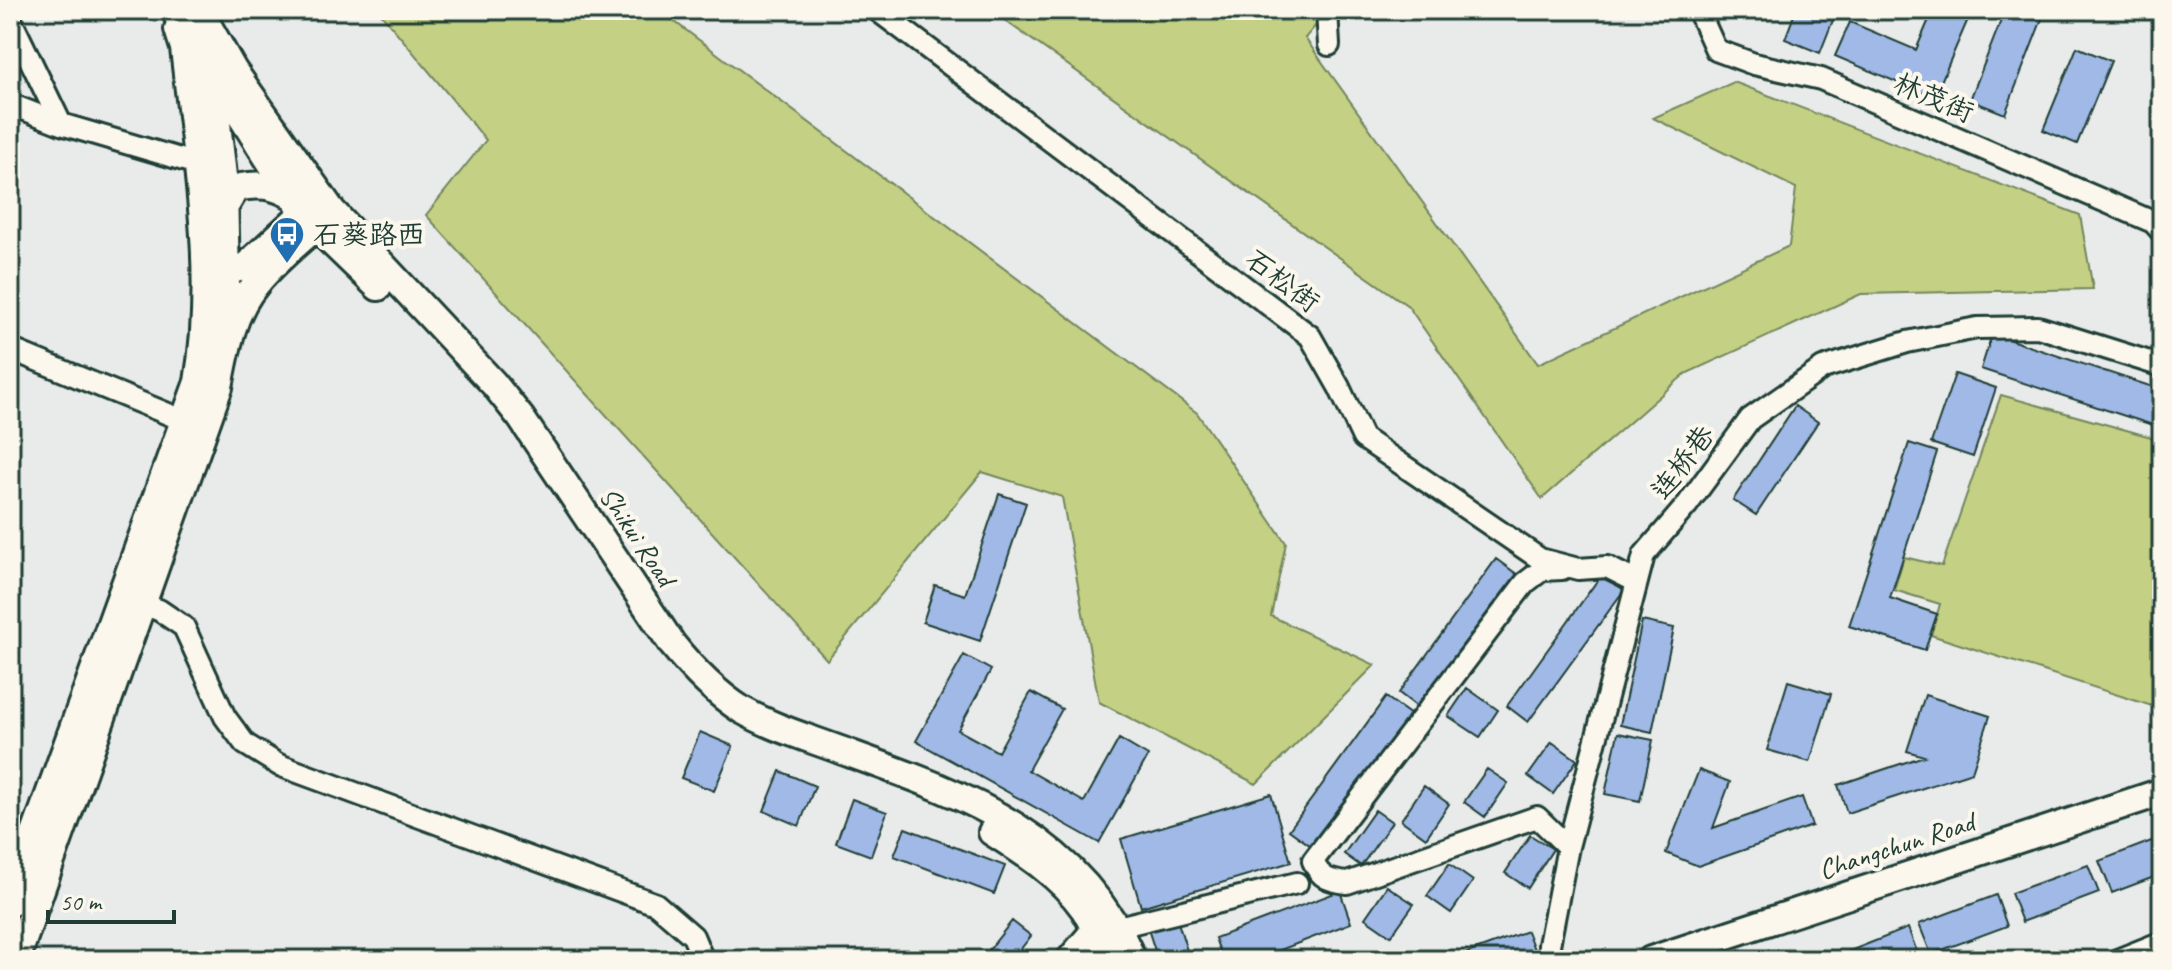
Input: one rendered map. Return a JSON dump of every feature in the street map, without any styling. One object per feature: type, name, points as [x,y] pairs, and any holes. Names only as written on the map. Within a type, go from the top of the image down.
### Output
[{"type":"main road","name":"Shikui Road","points":[[173,10],[212,71],[314,209],[511,432],[662,655],[703,701],[759,738],[894,787],[984,826],[1069,893],[1106,927],[1133,960]]},
{"type":"main road","points":[[10,903],[198,382],[206,338],[206,267],[184,48],[173,10]]},
{"type":"main road","name":"Shikui Road","points":[[199,10],[314,209]]},
{"type":"main road","points":[[199,10],[212,71],[224,208],[227,343]]},
{"type":"main road","points":[[224,208],[236,188],[255,184],[276,187],[314,209]]},
{"type":"main road","points":[[226,265],[232,270],[246,266],[314,209]]},
{"type":"main road","points":[[18,958],[219,387],[227,343],[239,311],[256,283],[314,209]]},
{"type":"main road","name":"Changchun Road","points":[[1651,960],[1691,954],[2162,792]]},
{"type":"main road","name":"Shikui Road","points":[[1106,927],[1107,960]]},
{"type":"street","name":"石松街","points":[[877,10],[1310,336],[1363,438],[1540,559],[1578,569],[1607,567],[1637,582]]},
{"type":"street","points":[[1327,10],[1329,45]]},
{"type":"street","name":"林茂街","points":[[1698,10],[1716,50],[1754,64],[1821,79],[2153,222],[2162,232]]},
{"type":"street","points":[[10,18],[61,124]]},
{"type":"street","points":[[10,104],[61,124],[197,164]]},
{"type":"street","name":"连桥巷","points":[[1551,960],[1549,945],[1568,847],[1644,555],[1687,505],[1750,419],[1823,368],[1907,342],[1977,328],[2038,327],[2162,366]]},
{"type":"street","points":[[10,349],[185,421]]},
{"type":"street","points":[[1568,847],[1537,817],[1347,883],[1330,881],[1317,872],[1313,861],[1525,583],[1542,570],[1578,569]]},
{"type":"street","points":[[141,604],[159,610],[184,627],[225,717],[245,744],[279,765],[656,904],[693,936],[703,960]]},
{"type":"street","points":[[1066,960],[1106,927],[1297,883]]},
{"type":"street","points":[[2117,960],[2162,942]]},
{"type":"green space","points":[[378,10],[659,10],[1197,413],[1286,543],[1271,616],[1375,665],[1256,784],[1099,702],[1062,497],[982,472],[827,660],[426,215],[486,140]]},
{"type":"green space","points":[[990,10],[1329,10],[1305,38],[1538,364],[1789,246],[1796,188],[1653,118],[1734,82],[2080,215],[2093,289],[1861,294],[1685,374],[1542,499],[1408,306]]},
{"type":"green space","points":[[2001,395],[2162,440],[2162,669],[2152,706],[1931,635],[1940,604],[1894,590],[1904,557],[1942,566]]},
{"type":"building","points":[[1796,10],[1837,10],[1820,53],[1785,39]]},
{"type":"building","points":[[1933,10],[1972,10],[1934,98],[1835,56],[1850,22],[1916,50]]},
{"type":"building","points":[[2005,10],[2045,11],[2005,114],[1970,100]]},
{"type":"building","points":[[2077,47],[2111,61],[2077,144],[2043,130]]},
{"type":"building","points":[[1992,334],[2162,390],[2162,428],[1981,369]]},
{"type":"building","points":[[1955,374],[1996,388],[1973,457],[1931,443]]},
{"type":"building","points":[[1795,406],[1818,422],[1756,515],[1733,500]]},
{"type":"building","points":[[1909,443],[1937,452],[1890,598],[1937,614],[1925,650],[1849,626]]},
{"type":"building","points":[[999,494],[1026,503],[980,641],[923,622],[935,585],[965,595]]},
{"type":"building","points":[[1496,559],[1518,575],[1420,709],[1399,693]]},
{"type":"building","points":[[1602,574],[1624,590],[1528,722],[1507,706]]},
{"type":"building","points":[[1642,621],[1674,628],[1652,732],[1620,725]]},
{"type":"building","points":[[964,655],[991,670],[958,730],[998,752],[1031,692],[1062,709],[1028,770],[1084,802],[1119,739],[1148,756],[1099,843],[916,741]]},
{"type":"building","points":[[1788,681],[1831,694],[1810,762],[1767,750]]},
{"type":"building","points":[[1467,688],[1498,710],[1480,737],[1448,716]]},
{"type":"building","points":[[1925,695],[1990,716],[1972,772],[1847,813],[1838,785],[1924,756],[1907,751]]},
{"type":"building","points":[[1386,697],[1411,715],[1314,848],[1289,830]]},
{"type":"building","points":[[700,732],[733,746],[714,791],[681,778]]},
{"type":"building","points":[[1618,733],[1653,740],[1640,801],[1605,794]]},
{"type":"building","points":[[1552,742],[1577,760],[1553,794],[1528,776]]},
{"type":"building","points":[[1487,769],[1508,783],[1485,817],[1464,802]]},
{"type":"building","points":[[1699,770],[1730,782],[1713,828],[1802,797],[1812,826],[1698,866],[1666,853]]},
{"type":"building","points":[[780,771],[815,786],[799,826],[764,811]]},
{"type":"building","points":[[1424,786],[1449,804],[1426,838],[1401,820]]},
{"type":"building","points":[[1271,794],[1291,862],[1141,907],[1121,839]]},
{"type":"building","points":[[852,799],[887,812],[871,856],[836,843]]},
{"type":"building","points":[[1375,810],[1392,822],[1361,866],[1344,854]]},
{"type":"building","points":[[905,828],[1005,866],[994,894],[894,856]]},
{"type":"building","points":[[1530,835],[1553,849],[1528,888],[1505,873]]},
{"type":"building","points":[[2162,837],[2162,874],[2112,893],[2099,861]]},
{"type":"building","points":[[1449,864],[1473,881],[1451,913],[1427,896]]},
{"type":"building","points":[[2088,865],[2099,893],[2022,922],[2011,893]]},
{"type":"building","points":[[1387,886],[1414,904],[1391,936],[1365,918]]},
{"type":"building","points":[[1340,891],[1351,923],[1254,960],[1223,960],[1215,938]]},
{"type":"building","points":[[1996,895],[2007,926],[1931,954],[1919,924]]},
{"type":"building","points":[[1176,916],[1190,960],[1158,960],[1147,926]]},
{"type":"building","points":[[1012,921],[1031,936],[1012,960],[981,960]]},
{"type":"building","points":[[1908,928],[1919,957],[1911,960],[1827,960]]},
{"type":"building","points":[[1527,931],[1538,960],[1448,960]]},
{"type":"place","name":"石葵路西","points":[[287,265]]}]
